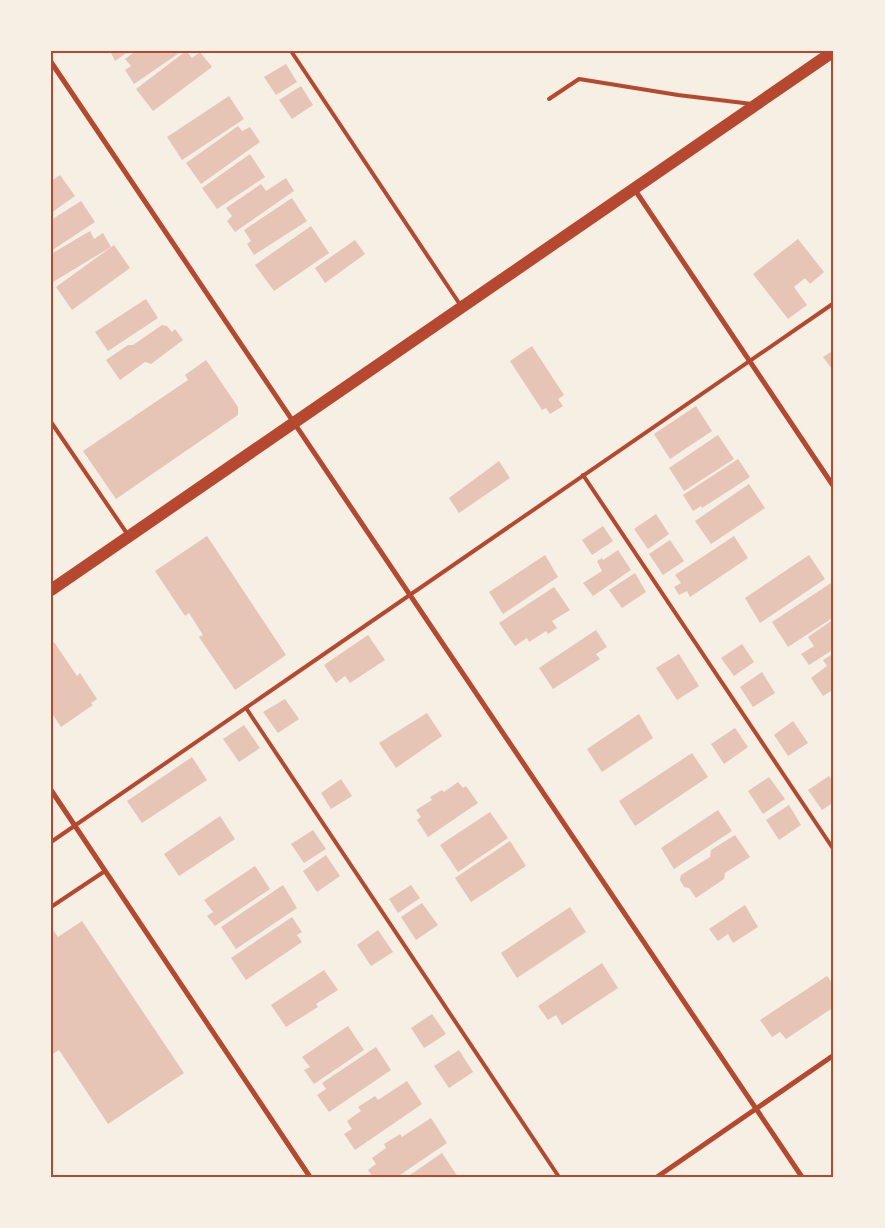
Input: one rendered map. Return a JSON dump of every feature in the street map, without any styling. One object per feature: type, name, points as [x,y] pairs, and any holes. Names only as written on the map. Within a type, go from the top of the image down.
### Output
[{"type":"main road","points":[[51,590],[834,51]]},
{"type":"street","points":[[51,62],[802,1177]]},
{"type":"street","points":[[634,189],[834,487]]},
{"type":"street","points":[[51,790],[310,1177]]},
{"type":"street","points":[[657,1177],[834,1055]]},
{"type":"lane","points":[[290,51],[462,308]]},
{"type":"lane","points":[[549,99],[579,79],[678,95],[757,104]]},
{"type":"lane","points":[[51,842],[834,303]]},
{"type":"lane","points":[[51,422],[129,536]]},
{"type":"lane","points":[[583,475],[834,850]]},
{"type":"lane","points":[[246,708],[559,1177]]},
{"type":"lane","points":[[51,907],[105,871]]},
{"type":"building","points":[[110,51],[129,51],[115,61]]},
{"type":"building","points":[[136,51],[182,51],[134,84],[125,70],[131,66],[125,59]]},
{"type":"building","points":[[186,51],[192,58],[200,52],[212,67],[153,111],[136,89]]},
{"type":"building","points":[[286,64],[297,82],[276,95],[264,77]]},
{"type":"building","points":[[301,86],[313,105],[292,119],[279,100]]},
{"type":"building","points":[[229,96],[244,119],[182,160],[167,137]]},
{"type":"building","points":[[238,126],[242,131],[250,127],[260,142],[201,184],[186,163]]},
{"type":"building","points":[[250,154],[265,177],[217,209],[202,188]]},
{"type":"building","points":[[60,175],[75,196],[51,213],[51,181]]},
{"type":"building","points":[[286,178],[294,191],[235,232],[227,221],[232,216],[226,208],[261,184],[266,191]]},
{"type":"building","points":[[292,198],[307,221],[254,255],[247,244],[251,241],[244,230]]},
{"type":"building","points":[[81,201],[95,222],[51,251],[51,220]]},
{"type":"building","points":[[311,226],[329,253],[274,291],[255,265]]},
{"type":"building","points":[[90,231],[94,239],[103,233],[111,247],[53,282],[51,254]]},
{"type":"building","points":[[798,239],[824,272],[810,284],[805,278],[794,287],[807,305],[788,319],[753,274]]},
{"type":"building","points":[[355,240],[365,254],[325,283],[315,268]]},
{"type":"building","points":[[114,245],[130,268],[72,310],[56,287]]},
{"type":"building","points":[[146,299],[158,318],[108,351],[95,332]]},
{"type":"building","points":[[162,325],[167,326],[172,332],[175,329],[183,340],[151,364],[145,362],[120,380],[106,360],[128,345],[133,345]]},
{"type":"building","points":[[532,346],[564,395],[558,399],[563,406],[550,414],[546,408],[542,410],[510,361]]},
{"type":"building","points":[[834,350],[834,372],[823,357]]},
{"type":"building","points":[[206,360],[238,407],[238,415],[116,499],[83,451],[188,380],[185,375]]},
{"type":"building","points":[[696,406],[712,431],[670,459],[654,434]]},
{"type":"building","points":[[718,435],[734,459],[684,491],[669,468]]},
{"type":"building","points":[[738,459],[750,477],[702,508],[701,506],[693,511],[683,495]]},
{"type":"building","points":[[499,461],[510,478],[459,513],[449,498]]},
{"type":"building","points":[[749,484],[765,508],[711,544],[695,521]]},
{"type":"building","points":[[656,514],[669,534],[648,549],[634,529]]},
{"type":"building","points":[[603,526],[613,541],[592,555],[582,540]]},
{"type":"building","points":[[207,536],[286,655],[235,690],[199,637],[203,635],[189,613],[185,616],[155,571]]},
{"type":"building","points":[[734,536],[748,558],[690,597],[687,591],[679,595],[674,587],[681,583],[675,575]]},
{"type":"building","points":[[670,540],[684,561],[663,575],[649,554]]},
{"type":"building","points":[[618,550],[631,570],[593,596],[583,583],[602,571],[597,561],[602,558],[603,560]]},
{"type":"building","points":[[545,555],[558,577],[503,614],[489,592]]},
{"type":"building","points":[[809,555],[825,579],[760,623],[745,598]]},
{"type":"building","points":[[635,573],[646,592],[622,608],[609,590]]},
{"type":"building","points":[[834,581],[834,617],[788,647],[772,622]]},
{"type":"building","points":[[554,587],[570,610],[552,621],[557,628],[548,634],[546,631],[529,642],[527,638],[515,646],[499,623]]},
{"type":"building","points":[[834,619],[834,649],[809,665],[801,654],[814,646],[808,637]]},
{"type":"building","points":[[596,630],[607,647],[596,654],[600,659],[553,689],[539,668]]},
{"type":"building","points":[[368,635],[385,660],[350,683],[345,676],[336,683],[324,665]]},
{"type":"building","points":[[54,642],[77,676],[80,673],[97,699],[91,703],[93,705],[61,727],[51,712],[51,644]]},
{"type":"building","points":[[742,644],[754,662],[734,676],[721,658]]},
{"type":"building","points":[[834,653],[834,689],[823,696],[811,678],[827,666],[823,660]]},
{"type":"building","points":[[679,654],[699,686],[677,700],[656,668]]},
{"type":"building","points":[[762,672],[775,693],[753,707],[740,687]]},
{"type":"building","points":[[285,699],[299,719],[278,733],[263,712]]},
{"type":"building","points":[[427,713],[442,736],[396,768],[379,743]]},
{"type":"building","points":[[639,714],[653,738],[602,772],[587,749]]},
{"type":"building","points":[[793,721],[808,743],[788,756],[774,735]]},
{"type":"building","points":[[244,725],[260,748],[239,762],[223,739]]},
{"type":"building","points":[[735,728],[748,747],[724,764],[711,744]]},
{"type":"building","points":[[692,753],[708,777],[635,826],[619,801]]},
{"type":"building","points":[[192,757],[207,780],[142,823],[127,801]]},
{"type":"building","points":[[829,776],[834,782],[834,802],[822,810],[808,790]]},
{"type":"building","points":[[769,777],[785,799],[763,814],[748,791]]},
{"type":"building","points":[[341,779],[352,796],[331,809],[321,793]]},
{"type":"building","points":[[458,782],[463,788],[466,786],[478,803],[428,837],[417,820],[421,817],[416,810],[432,800],[430,797],[442,790],[444,792]]},
{"type":"building","points":[[789,805],[801,825],[779,840],[766,820]]},
{"type":"building","points":[[718,810],[732,831],[674,869],[661,848]]},
{"type":"building","points":[[490,812],[508,838],[458,872],[440,845]]},
{"type":"building","points":[[220,816],[235,839],[179,876],[164,854]]},
{"type":"building","points":[[313,830],[326,849],[304,863],[291,844]]},
{"type":"building","points":[[735,835],[750,857],[725,873],[724,879],[696,898],[689,888],[684,887],[680,880],[681,875],[710,857],[711,850]]},
{"type":"building","points":[[510,841],[526,866],[471,902],[455,878]]},
{"type":"building","points":[[326,855],[340,876],[317,892],[303,871]]},
{"type":"building","points":[[255,866],[270,889],[215,926],[207,916],[213,912],[204,900]]},
{"type":"building","points":[[283,885],[297,908],[236,949],[221,927]]},
{"type":"building","points":[[411,885],[420,898],[398,913],[389,899]]},
{"type":"building","points":[[422,903],[438,925],[416,940],[401,917]]},
{"type":"building","points":[[745,905],[758,927],[733,943],[728,934],[718,941],[709,929]]},
{"type":"building","points":[[570,907],[586,932],[517,978],[501,953]]},
{"type":"building","points":[[292,917],[302,932],[297,935],[302,942],[246,980],[231,958]]},
{"type":"building","points":[[82,921],[184,1073],[108,1124],[59,1050],[51,1055],[51,927],[58,937]]},
{"type":"building","points":[[378,930],[393,952],[371,966],[357,945]]},
{"type":"building","points":[[602,963],[618,988],[562,1025],[556,1015],[548,1020],[538,1006]]},
{"type":"building","points":[[324,970],[338,990],[316,1004],[318,1007],[286,1027],[271,1005]]},
{"type":"building","points":[[827,976],[834,985],[834,1007],[786,1039],[780,1032],[772,1037],[760,1020]]},
{"type":"building","points":[[432,1014],[446,1034],[424,1048],[411,1028]]},
{"type":"building","points":[[348,1026],[364,1050],[314,1084],[304,1070],[310,1067],[302,1057]]},
{"type":"building","points":[[376,1047],[391,1070],[329,1112],[317,1095],[326,1089],[322,1083]]},
{"type":"building","points":[[459,1050],[473,1072],[449,1088],[434,1066]]},
{"type":"building","points":[[407,1081],[422,1104],[355,1150],[344,1134],[352,1129],[347,1121],[361,1111],[358,1107],[375,1096],[378,1100]]},
{"type":"building","points":[[431,1118],[447,1143],[397,1177],[373,1177],[368,1170],[376,1164],[372,1158],[386,1148],[384,1144],[400,1134],[402,1137]]},
{"type":"building","points":[[442,1153],[458,1177],[407,1177]]}]
